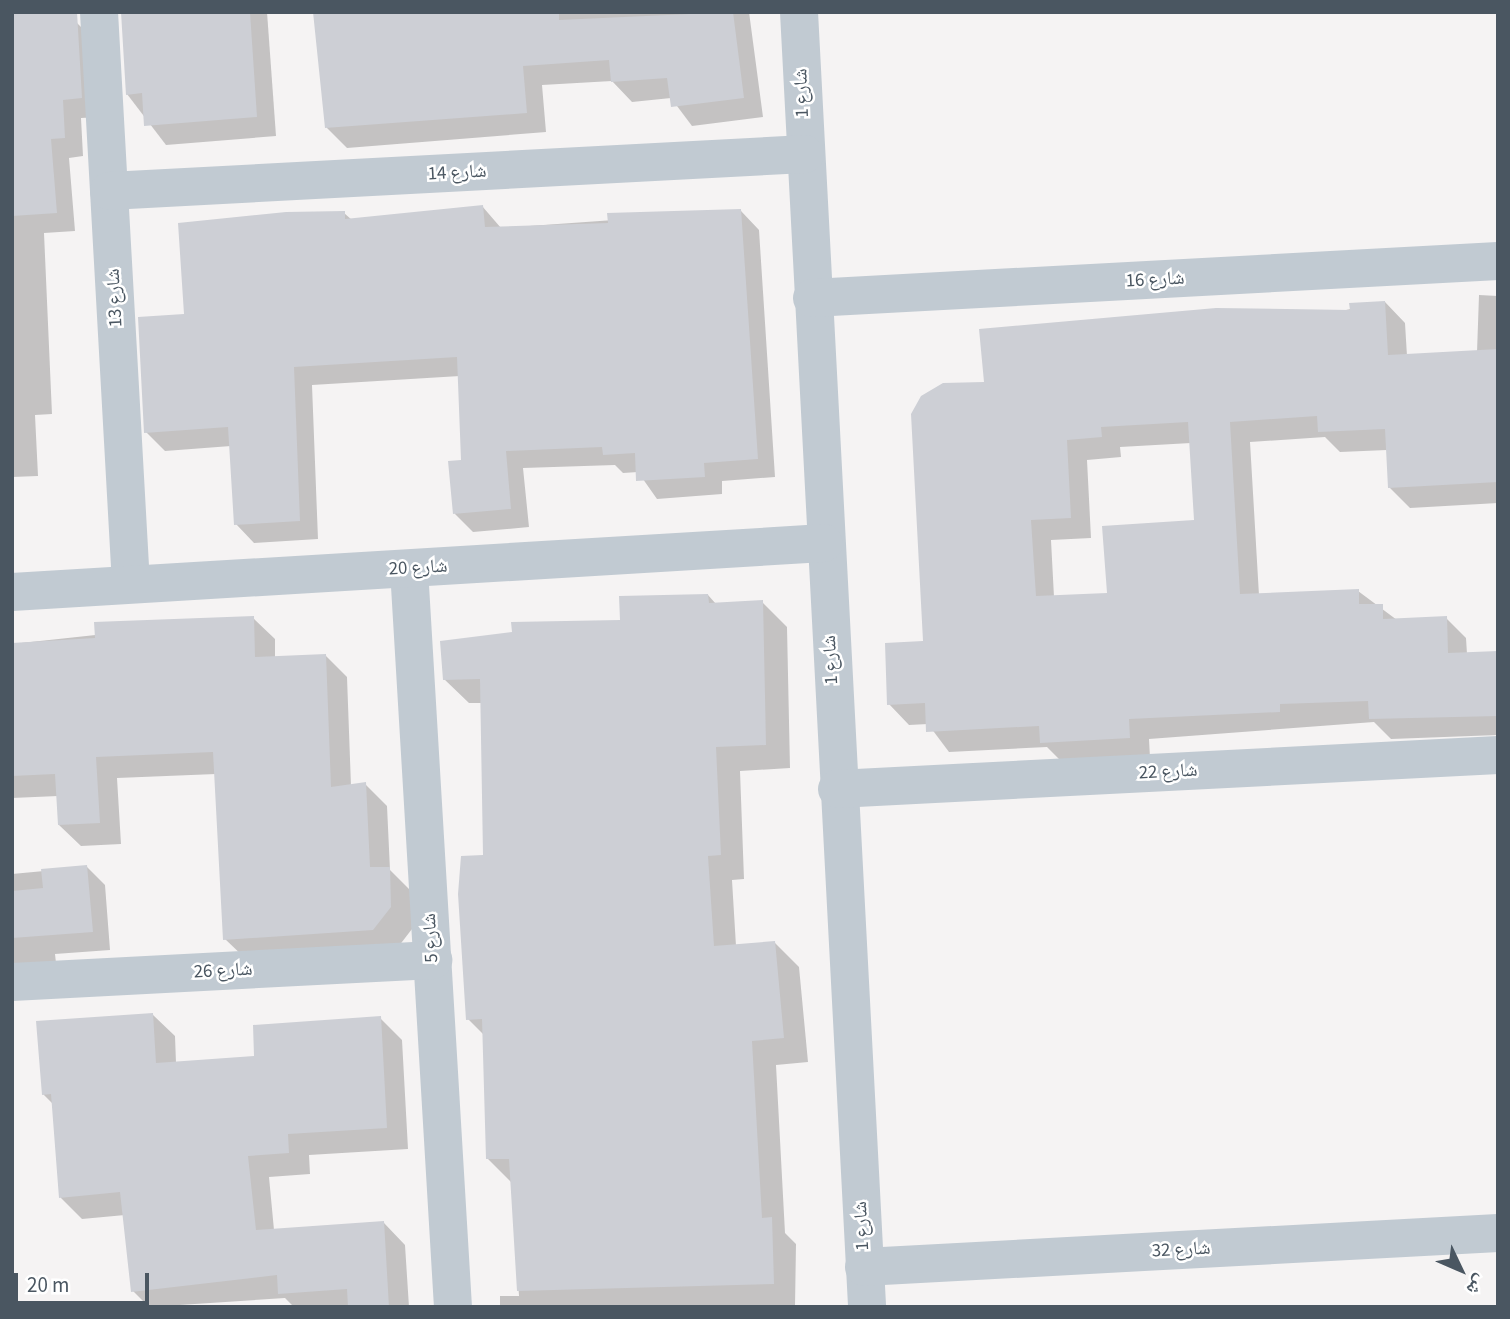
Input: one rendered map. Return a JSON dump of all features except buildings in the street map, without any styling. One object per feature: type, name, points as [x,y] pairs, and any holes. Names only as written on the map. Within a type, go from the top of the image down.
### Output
[{"type":"street","name":"شارع 13","points":[[99,12],[131,584]]},
{"type":"street","name":"شارع 1","points":[[799,12],[824,543],[867,1307]]},
{"type":"street","name":"شارع 14","points":[[109,191],[805,154]]},
{"type":"street","name":"شارع 16","points":[[812,298],[1498,261]]},
{"type":"street","name":"شارع 20","points":[[12,592],[824,543]]},
{"type":"street","name":"شارع 5","points":[[409,569],[453,1307]]},
{"type":"street","name":"شارع 22","points":[[838,789],[1498,754]]},
{"type":"street","name":"شارع 26","points":[[12,982],[433,960]]},
{"type":"street","name":"شارع 32","points":[[864,1267],[1498,1233]]}]
